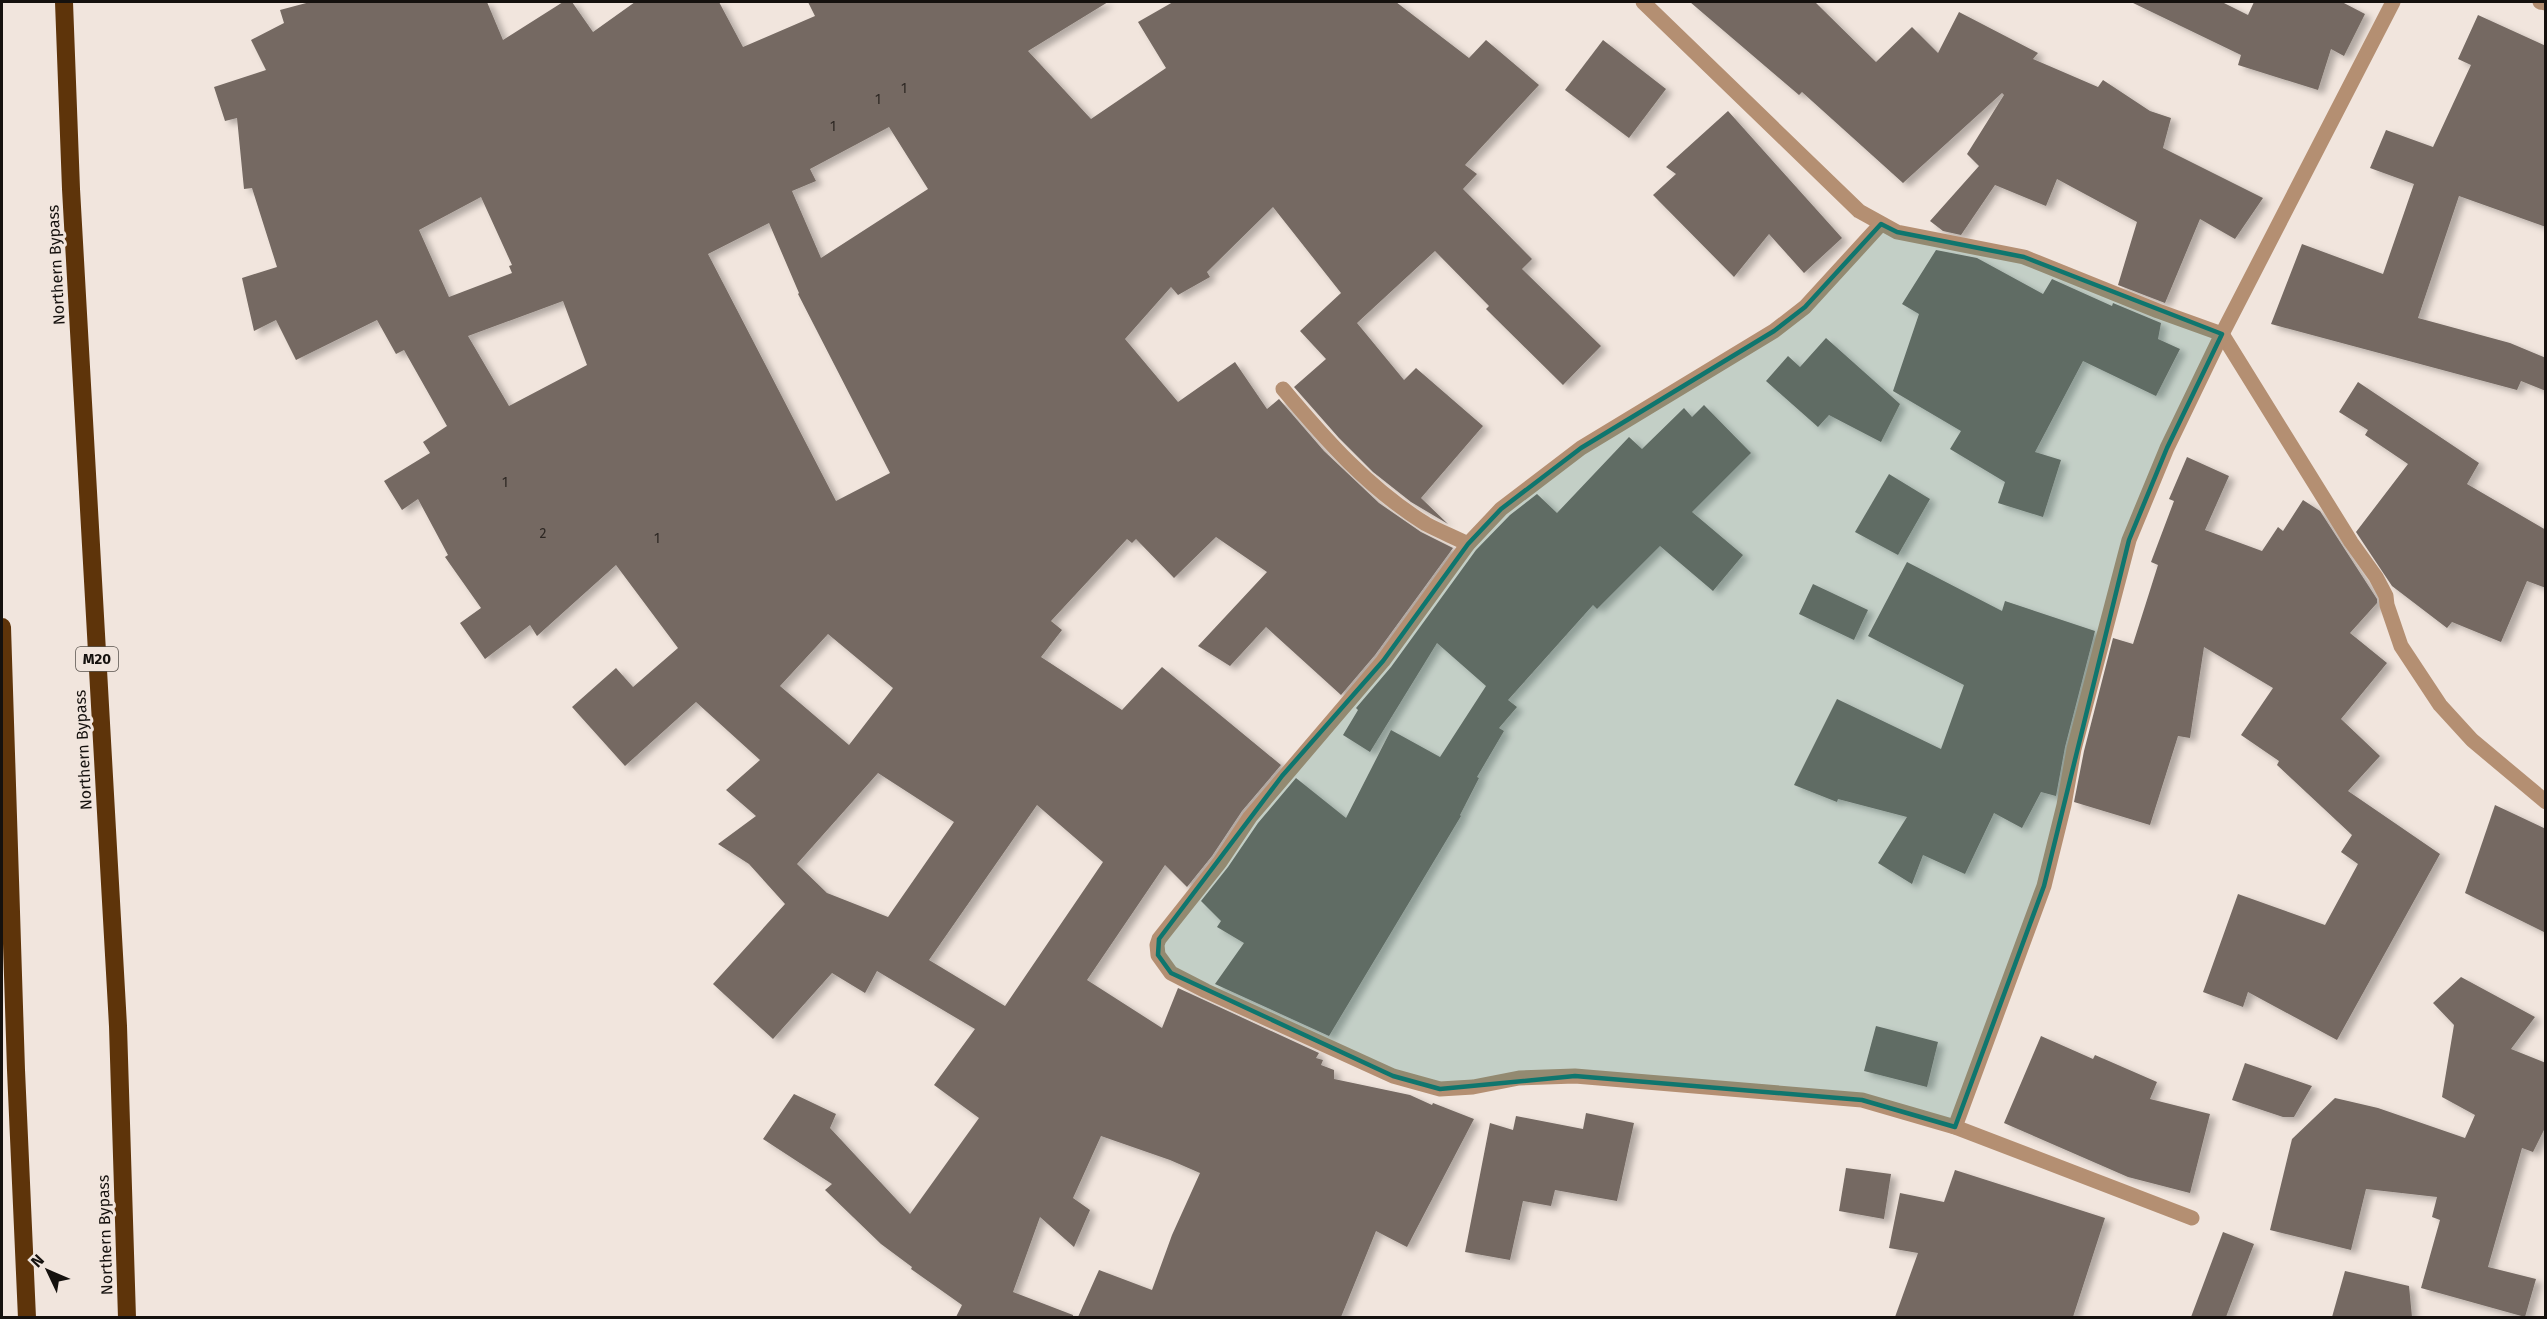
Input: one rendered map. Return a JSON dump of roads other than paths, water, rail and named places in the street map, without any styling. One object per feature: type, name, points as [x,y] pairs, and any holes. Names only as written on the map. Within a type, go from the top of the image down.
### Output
[{"type":"highway","name":"Northern Bypass","points":[[64,2],[72,201],[118,1026],[128,1317]]},
{"type":"highway","points":[[2,627],[15,1058],[27,1317]]},
{"type":"street","points":[[1643,2],[1859,211],[1881,224],[1897,232],[2024,257],[2222,334],[2351,542],[2384,590],[2401,646],[2440,705],[2472,740],[2546,802]]},
{"type":"street","points":[[1955,1127],[2044,886],[2064,805],[2074,749],[2129,540],[2166,448],[2222,334],[2393,2]]},
{"type":"street","points":[[2540,2],[2546,3]]},
{"type":"street","points":[[1881,224],[1805,307],[1774,331],[1581,448],[1501,509],[1467,544],[1383,661],[1263,801],[1189,904],[1159,939],[1158,955],[1171,973],[1206,992],[1394,1076],[1440,1089],[1473,1087],[1519,1078],[1575,1076],[1862,1100],[1955,1127],[2192,1218]]},
{"type":"street","points":[[1282,389],[1326,442],[1375,486],[1426,524],[1467,544]]}]
